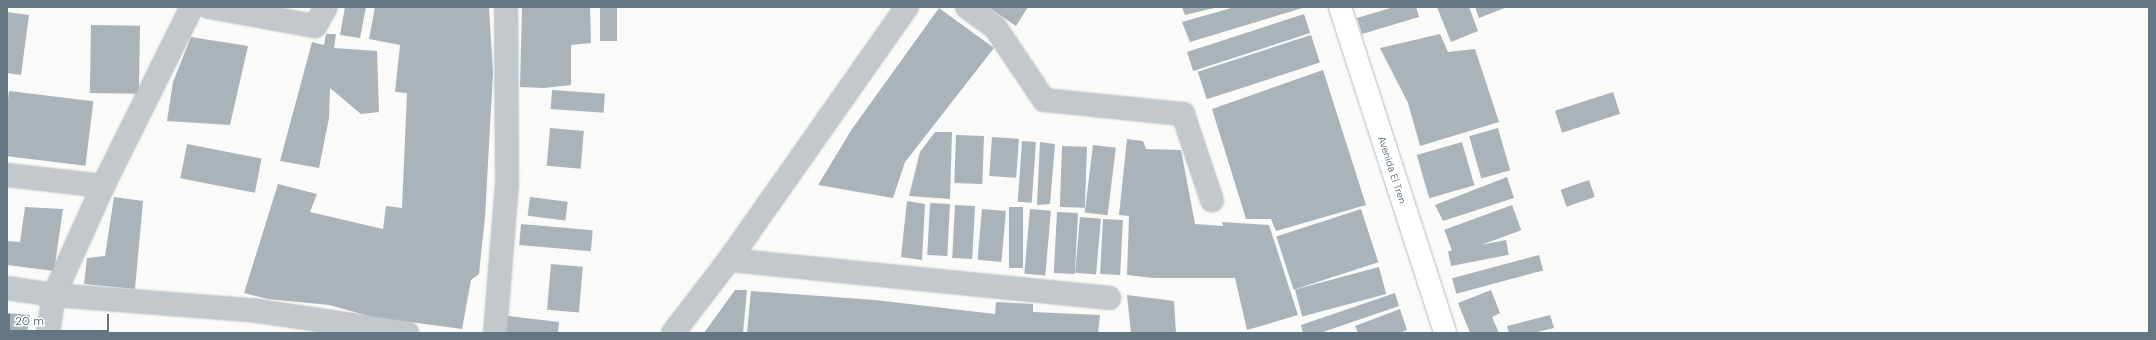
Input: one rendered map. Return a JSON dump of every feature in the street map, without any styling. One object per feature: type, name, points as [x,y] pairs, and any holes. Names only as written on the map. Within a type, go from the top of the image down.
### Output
[{"type":"main road","name":"Avenida El Tren","points":[[1340,7],[1445,333]]},
{"type":"street","points":[[48,333],[54,295],[103,186],[192,7]]},
{"type":"street","points":[[209,7],[314,26],[326,7]]},
{"type":"street","points":[[495,333],[507,183],[506,7]]},
{"type":"street","points":[[673,333],[729,260],[906,7]]},
{"type":"street","points":[[967,7],[995,27],[1044,100],[1183,114],[1212,200]]},
{"type":"street","points":[[7,175],[103,186]]},
{"type":"street","points":[[729,260],[1109,298]]},
{"type":"street","points":[[7,288],[54,295],[251,310],[407,333]]},
{"type":"building","points":[[345,7],[366,7],[360,38],[340,35]]},
{"type":"building","points":[[375,7],[489,7],[493,73],[485,217],[479,274],[471,280],[462,329],[373,317],[329,305],[268,299],[244,293],[278,184],[317,194],[310,212],[383,229],[386,206],[402,208],[407,93],[395,92],[400,45],[369,39]]},
{"type":"building","points":[[522,7],[590,7],[591,43],[571,45],[571,85],[544,88],[520,87]]},
{"type":"building","points":[[600,7],[617,7],[617,41],[600,41]]},
{"type":"building","points":[[988,7],[1028,7],[1016,26]]},
{"type":"building","points":[[1182,7],[1214,7],[1214,8],[1185,15]]},
{"type":"building","points":[[1235,7],[1306,7],[1190,42],[1182,22]]},
{"type":"building","points":[[1394,7],[1416,7],[1419,17],[1362,34],[1357,18]]},
{"type":"building","points":[[1437,7],[1469,7],[1478,31],[1451,42]]},
{"type":"building","points":[[1475,7],[1507,7],[1479,18]]},
{"type":"building","points":[[939,8],[994,48],[905,162],[893,198],[818,185],[852,129]]},
{"type":"building","points":[[7,12],[29,15],[21,75],[7,73]]},
{"type":"building","points":[[1304,14],[1310,33],[1193,71],[1187,52]]},
{"type":"building","points":[[91,25],[140,26],[139,94],[90,93]]},
{"type":"building","points":[[326,34],[336,34],[334,48],[377,51],[379,112],[361,114],[330,88],[329,118],[319,168],[280,161],[312,42],[324,45]]},
{"type":"building","points":[[1440,34],[1448,52],[1475,49],[1499,122],[1420,146],[1408,103],[1380,48]]},
{"type":"building","points":[[1311,35],[1320,63],[1207,99],[1198,72]]},
{"type":"building","points":[[191,37],[248,46],[230,125],[167,121],[173,82]]},
{"type":"building","points":[[1323,70],[1366,205],[1276,231],[1271,219],[1246,219],[1212,109]]},
{"type":"building","points":[[552,90],[605,94],[604,113],[551,109]]},
{"type":"building","points":[[9,91],[93,101],[85,166],[7,156],[7,107]]},
{"type":"building","points":[[1613,92],[1620,114],[1562,133],[1555,111]]},
{"type":"building","points":[[550,128],[584,131],[581,169],[547,166]]},
{"type":"building","points":[[1498,128],[1510,170],[1481,179],[1469,136]]},
{"type":"building","points":[[935,132],[952,132],[950,199],[909,196],[920,152]]},
{"type":"building","points":[[956,135],[984,136],[982,184],[954,183]]},
{"type":"building","points":[[992,137],[1019,139],[1016,178],[989,176]]},
{"type":"building","points":[[1127,139],[1143,141],[1146,149],[1181,150],[1195,224],[1223,226],[1222,222],[1269,225],[1298,315],[1247,330],[1235,278],[1154,278],[1127,275],[1129,216],[1119,215]]},
{"type":"building","points":[[1022,141],[1036,142],[1032,203],[1018,202]]},
{"type":"building","points":[[1040,142],[1055,144],[1050,204],[1037,205]]},
{"type":"building","points":[[1462,142],[1474,185],[1429,198],[1417,155]]},
{"type":"building","points":[[187,144],[262,159],[255,193],[180,178]]},
{"type":"building","points":[[1093,145],[1116,148],[1108,215],[1085,212]]},
{"type":"building","points":[[1062,146],[1087,147],[1085,208],[1060,207]]},
{"type":"building","points":[[1507,177],[1514,198],[1443,221],[1435,205]]},
{"type":"building","points":[[1589,180],[1595,197],[1566,207],[1561,190]]},
{"type":"building","points":[[114,197],[143,201],[135,289],[84,284],[87,258],[105,256]]},
{"type":"building","points":[[530,197],[568,202],[565,220],[528,216]]},
{"type":"building","points":[[907,201],[925,204],[922,260],[901,257]]},
{"type":"building","points":[[930,203],[950,204],[947,256],[927,255]]},
{"type":"building","points":[[955,205],[975,206],[972,259],[952,258]]},
{"type":"building","points":[[1512,205],[1521,230],[1454,255],[1444,230]]},
{"type":"building","points":[[25,207],[63,209],[54,271],[7,265],[7,241],[20,242]]},
{"type":"building","points":[[1009,207],[1023,207],[1023,268],[1009,268]]},
{"type":"building","points":[[982,209],[1006,211],[1001,262],[978,260]]},
{"type":"building","points":[[1030,209],[1051,211],[1045,276],[1024,274]]},
{"type":"building","points":[[1361,209],[1378,262],[1294,290],[1276,237]]},
{"type":"building","points":[[1057,212],[1078,213],[1075,274],[1054,273]]},
{"type":"building","points":[[1080,217],[1101,219],[1096,275],[1075,273]]},
{"type":"building","points":[[1103,219],[1123,220],[1120,275],[1100,274]]},
{"type":"building","points":[[521,224],[593,230],[591,251],[519,245]]},
{"type":"building","points":[[1506,240],[1509,255],[1451,266],[1448,251]]},
{"type":"building","points":[[1539,255],[1543,270],[1456,294],[1452,278]]},
{"type":"building","points":[[551,264],[583,267],[579,313],[547,310]]},
{"type":"building","points":[[1379,267],[1386,294],[1302,317],[1295,290]]},
{"type":"building","points":[[735,290],[747,290],[743,333],[704,333]]},
{"type":"building","points":[[1491,290],[1500,313],[1492,317],[1499,333],[1470,333],[1458,303]]},
{"type":"building","points":[[751,291],[875,300],[995,314],[996,302],[1033,304],[1033,312],[1100,315],[1098,333],[747,333]]},
{"type":"building","points":[[1395,293],[1399,306],[1320,333],[1303,333],[1301,325]]},
{"type":"building","points":[[1127,295],[1174,301],[1176,333],[1131,333]]},
{"type":"building","points":[[1400,309],[1407,330],[1399,333],[1358,333],[1355,326]]},
{"type":"building","points":[[7,313],[30,315],[27,333],[7,333]]},
{"type":"building","points":[[1550,315],[1554,328],[1533,333],[1509,333],[1507,326]]},
{"type":"building","points":[[508,316],[559,322],[558,333],[506,333]]}]
